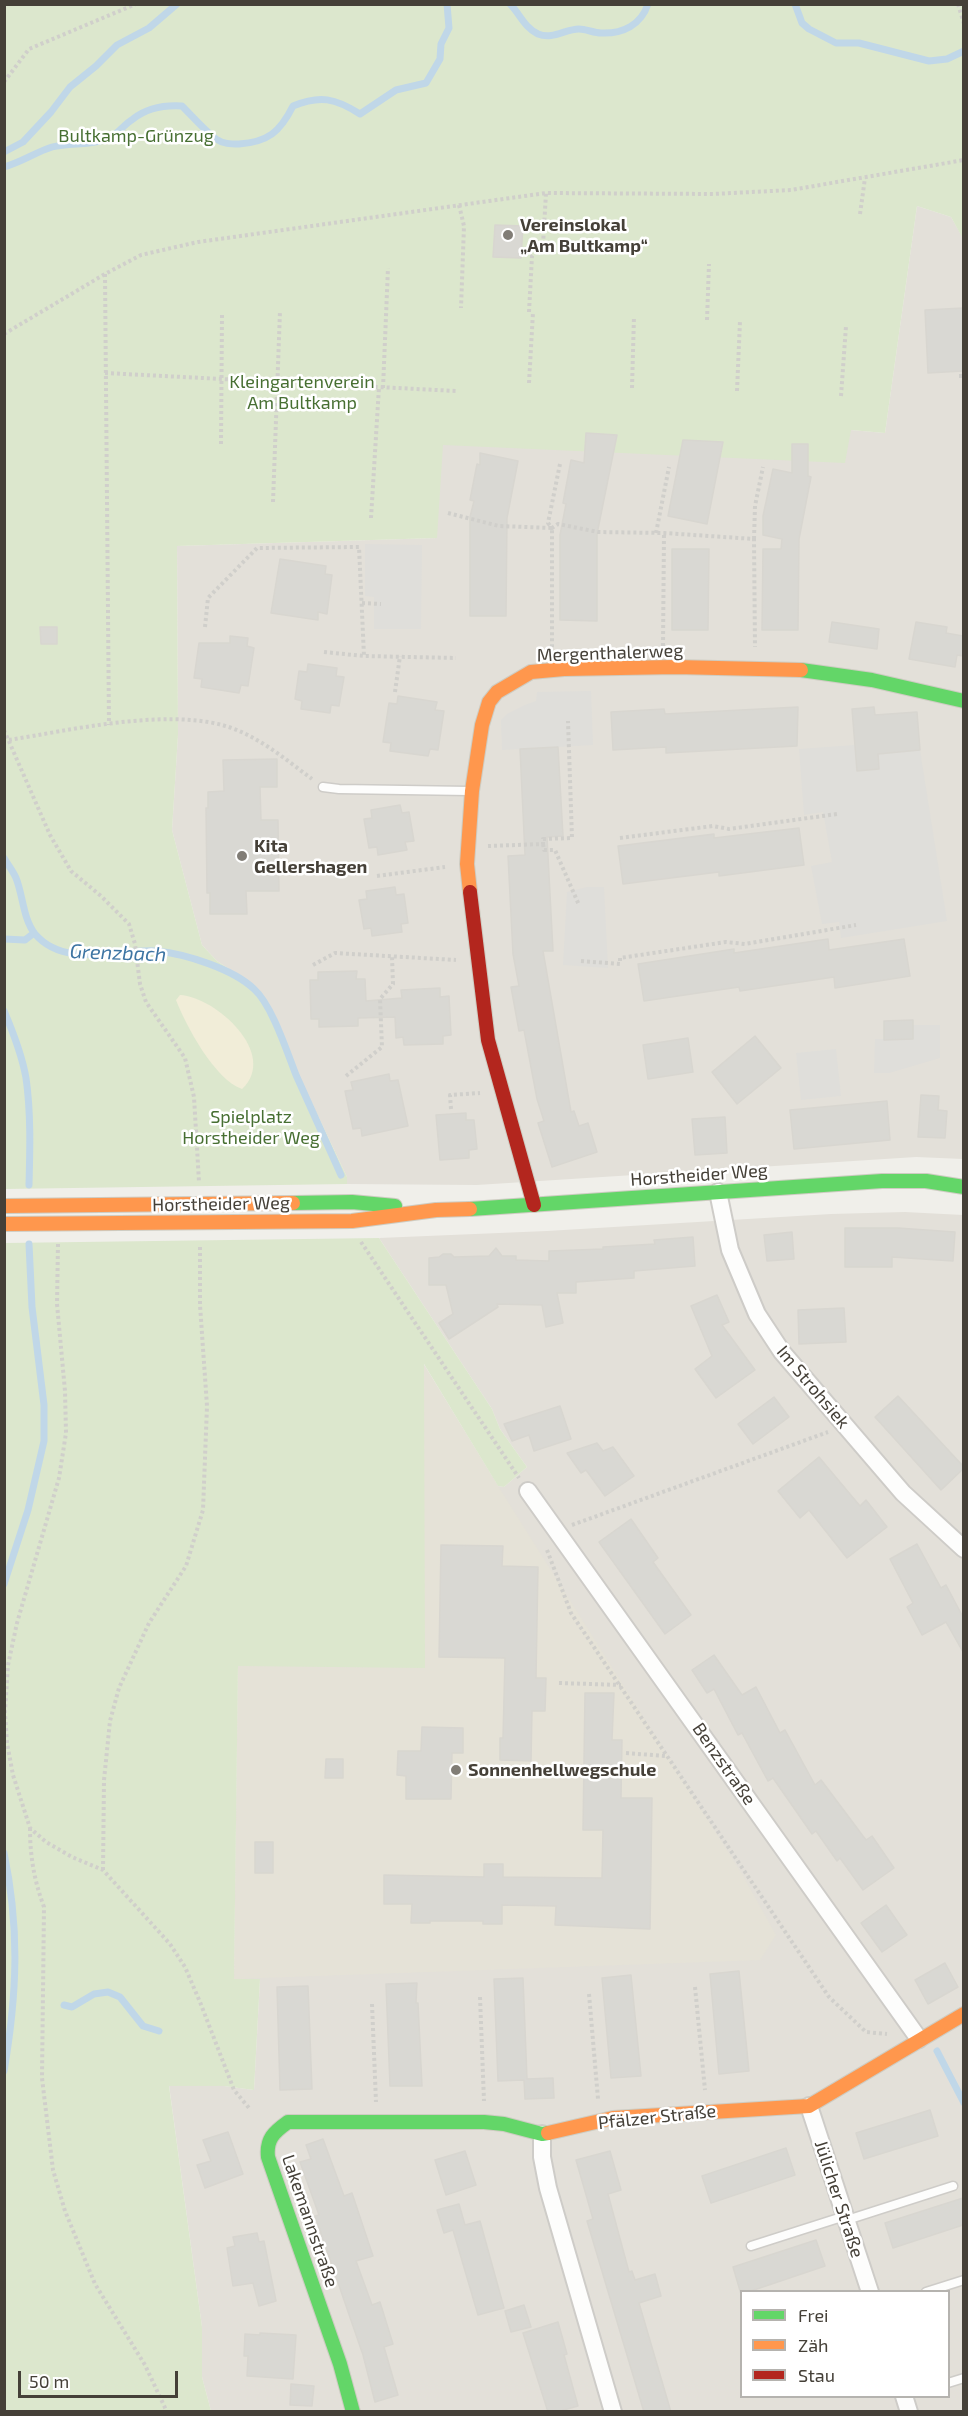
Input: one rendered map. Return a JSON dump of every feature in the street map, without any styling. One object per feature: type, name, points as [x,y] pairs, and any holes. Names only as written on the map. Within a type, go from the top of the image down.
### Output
[{"type":"street","name":"Mergenthalerweg","points":[[534,1205],[488,1040],[476,960],[467,864],[472,791],[482,726],[489,702],[507,684],[531,672],[663,668],[799,670],[872,680],[963,701]]},
{"type":"street","name":"Horstheider Weg","points":[[4,1224],[352,1221],[436,1210],[882,1181],[926,1181],[963,1187]]},
{"type":"street","name":"Im Strohsiek","points":[[718,1192],[730,1250],[758,1314],[782,1352],[903,1493],[963,1549]]},
{"type":"street","name":"Horstheider Weg","points":[[4,1206],[352,1202],[436,1210]]},
{"type":"street","name":"Benzstraße","points":[[528,1491],[919,2039]]},
{"type":"street","name":"Pfälzer Straße","points":[[542,2134],[613,2118],[809,2106],[963,2014]]},
{"type":"street","name":"Jülicher Straße","points":[[809,2106],[869,2290]]},
{"type":"street","name":"Lakemannstraße","points":[[353,2412],[340,2364],[268,2157],[266,2145],[270,2134],[288,2122],[376,2121],[484,2122],[504,2124],[542,2134]]},
{"type":"street","points":[[542,2134],[548,2188],[613,2412]]},
{"type":"lane","points":[[323,786],[339,789],[472,791]]},
{"type":"lane","points":[[751,2246],[953,2186]]},
{"type":"lane","points":[[932,2290],[963,2280]]},
{"type":"path","points":[[4,82],[29,49],[136,4]]},
{"type":"path","points":[[958,4],[963,24]]},
{"type":"path","points":[[4,334],[141,255],[198,242],[546,193],[735,193],[791,190],[963,160]]},
{"type":"path","points":[[860,214],[865,178]]},
{"type":"path","points":[[530,383],[532,255],[543,245],[546,193]]},
{"type":"path","points":[[459,205],[464,226],[461,308]]},
{"type":"path","points":[[707,320],[708,264]]},
{"type":"path","points":[[371,518],[388,268]]},
{"type":"path","points":[[105,274],[110,725]]},
{"type":"path","points":[[273,502],[280,310]]},
{"type":"path","points":[[221,444],[222,315]]},
{"type":"path","points":[[632,388],[634,316]]},
{"type":"path","points":[[736,390],[740,321]]},
{"type":"path","points":[[841,396],[846,326]]},
{"type":"path","points":[[105,373],[456,391]]},
{"type":"path","points":[[552,670],[552,528],[548,523],[560,464]]},
{"type":"path","points":[[656,532],[669,467]]},
{"type":"path","points":[[755,669],[755,506],[763,467]]},
{"type":"path","points":[[448,513],[500,526],[552,528],[558,524],[598,531],[656,532],[754,539]]},
{"type":"path","points":[[663,668],[664,533]]},
{"type":"path","points":[[205,627],[208,598],[257,548],[359,547],[364,656]]},
{"type":"path","points":[[362,603],[381,604]]},
{"type":"path","points":[[324,652],[364,656],[456,658]]},
{"type":"path","points":[[395,692],[400,656]]},
{"type":"path","points":[[9,740],[150,721],[191,721],[223,725],[277,753],[323,786]]},
{"type":"path","points":[[568,721],[572,838],[543,839],[543,844],[544,850],[555,850],[579,905]]},
{"type":"path","points":[[4,730],[50,835],[71,871],[129,924],[146,1002],[184,1058],[187,1068],[194,1097],[200,1204]]},
{"type":"path","points":[[620,837],[713,826],[729,829],[837,814]]},
{"type":"path","points":[[468,847],[543,844]]},
{"type":"path","points":[[377,876],[467,864]]},
{"type":"path","points":[[581,961],[620,964],[620,958],[726,942],[745,944],[856,925]]},
{"type":"path","points":[[313,965],[335,953],[476,960]]},
{"type":"path","points":[[346,1076],[382,1047],[380,999],[393,984],[392,957]]},
{"type":"path","points":[[451,1108],[450,1095],[502,1091]]},
{"type":"path","points":[[352,1221],[362,1245],[528,1491]]},
{"type":"path","points":[[103,1870],[104,1780],[110,1721],[119,1688],[149,1623],[186,1566],[203,1510],[207,1406],[200,1305],[201,1222]]},
{"type":"path","points":[[52,1224],[58,1245],[57,1304],[65,1391],[66,1433],[59,1478],[17,1623],[5,1689],[7,1743],[13,1775],[30,1828],[34,1881],[44,1907],[42,2078],[54,2170],[65,2211],[94,2284],[146,2365],[167,2412]]},
{"type":"path","points":[[558,1530],[845,1425]]},
{"type":"path","points":[[548,1516],[547,1554],[571,1613],[829,1997],[866,2032],[919,2039]]},
{"type":"path","points":[[559,1683],[621,1685]]},
{"type":"path","points":[[626,1753],[665,1756]]},
{"type":"path","points":[[30,1828],[46,1842],[72,1857],[103,1870],[157,1927],[185,1967],[234,2091],[249,2108]]},
{"type":"path","points":[[695,1987],[707,2112]]},
{"type":"path","points":[[589,1994],[600,2121]]},
{"type":"path","points":[[480,1997],[484,2122]]},
{"type":"path","points":[[372,2004],[376,2121]]},
{"type":"shaded area","points":[[917,206],[951,217],[964,240],[963,1159],[916,1157],[477,1185],[347,1184],[347,1177],[301,1080],[275,1017],[256,987],[217,961],[202,945],[172,830],[178,735],[177,546],[436,538],[442,445],[851,430],[885,433]]},
{"type":"shaded area","points":[[365,544],[422,545],[421,629],[374,629],[374,597],[365,596]]},
{"type":"shaded area","points":[[591,691],[593,745],[502,750],[501,720],[507,714],[536,701],[537,692]]},
{"type":"shaded area","points":[[855,745],[857,770],[878,754],[920,750],[947,921],[841,938],[839,922],[822,924],[811,866],[832,862],[823,812],[804,815],[799,749]]},
{"type":"shaded area","points":[[587,887],[604,887],[608,968],[563,965],[567,892]]},
{"type":"shaded area","points":[[913,1025],[940,1025],[940,1058],[889,1073],[874,1073],[875,1039],[913,1039]]},
{"type":"shaded area","points":[[836,1049],[841,1096],[801,1100],[796,1053]]},
{"type":"shaded area","points":[[905,1212],[963,1215],[963,2411],[211,2411],[202,2377],[202,2327],[169,2085],[224,2086],[254,2090],[260,1979],[234,1979],[238,1665],[423,1363],[498,1486],[504,1487],[527,1467],[500,1429],[492,1409],[379,1238],[547,1231],[831,1214]]},
{"type":"shaded area","name":"Sonnenhellwegschule","points":[[423,1363],[742,1874],[776,1935],[760,1960],[234,1979],[238,1665]]},
{"type":"green space","points":[[4,5],[963,5],[963,239],[951,217],[917,206],[885,433],[851,430],[845,463],[443,445],[437,538],[177,546],[178,735],[172,830],[202,945],[217,961],[256,987],[275,1017],[301,1080],[347,1177],[347,1184],[5,1189]]},
{"type":"green space","points":[[379,1238],[492,1409],[500,1429],[527,1467],[504,1487],[498,1486],[424,1364],[425,1668],[238,1666],[234,1979],[260,1979],[254,2090],[224,2086],[169,2086],[202,2327],[202,2377],[211,2411],[5,2411],[5,1243]]},
{"type":"sand","points":[[180,995],[195,998],[225,1016],[248,1044],[253,1060],[251,1075],[242,1089],[222,1075],[203,1051],[176,1000]]},
{"type":"building","name":"Vereinslokal „Am Bultkamp“","points":[[495,225],[523,226],[521,258],[493,257]]},
{"type":"building","points":[[963,308],[963,371],[928,373],[925,310]]},
{"type":"building","points":[[586,433],[617,435],[597,534],[597,621],[560,620],[560,535],[566,504],[563,503],[571,460],[584,463]]},
{"type":"building","points":[[683,440],[723,442],[707,524],[668,516]]},
{"type":"building","points":[[792,444],[808,444],[808,476],[811,477],[799,539],[798,630],[762,630],[763,549],[781,549],[782,539],[763,535],[763,516],[773,469],[792,473]]},
{"type":"building","points":[[480,453],[518,461],[507,518],[506,616],[470,616],[470,517],[474,501],[470,500],[477,464],[480,465]]},
{"type":"building","points":[[672,549],[709,549],[708,630],[672,630]]},
{"type":"building","points":[[280,559],[326,566],[325,574],[332,575],[327,614],[318,612],[318,620],[271,613]]},
{"type":"building","points":[[832,622],[879,629],[877,649],[829,642]]},
{"type":"building","points":[[916,622],[947,627],[946,633],[963,636],[963,656],[957,655],[955,667],[909,659]]},
{"type":"building","points":[[40,627],[57,627],[57,644],[41,644]]},
{"type":"building","points":[[230,636],[248,638],[247,646],[254,648],[248,686],[241,685],[239,693],[201,687],[202,679],[194,678],[199,643],[230,643]]},
{"type":"building","points":[[308,664],[337,668],[336,676],[344,677],[339,706],[331,705],[330,713],[301,709],[302,701],[295,699],[299,671],[307,672]]},
{"type":"building","points":[[398,696],[437,702],[435,710],[444,711],[438,750],[430,749],[428,756],[390,751],[391,743],[383,742],[389,703],[397,704]]},
{"type":"building","points":[[798,707],[797,746],[666,753],[666,747],[613,750],[611,712],[664,709],[665,714]]},
{"type":"building","points":[[874,707],[875,715],[917,712],[920,750],[878,754],[879,769],[857,771],[852,709]]},
{"type":"building","points":[[558,747],[563,836],[547,837],[553,951],[543,951],[571,1112],[574,1111],[579,1126],[588,1123],[597,1152],[552,1167],[538,1123],[544,1121],[537,1099],[524,1030],[519,1031],[511,987],[519,986],[513,954],[508,856],[525,855],[520,749]]},
{"type":"building","name":"Kita Gellershagen","points":[[277,759],[277,787],[260,787],[261,820],[278,820],[279,891],[246,891],[247,914],[210,914],[210,893],[207,893],[206,808],[208,808],[208,792],[224,791],[223,760]]},
{"type":"building","points":[[400,805],[402,813],[409,812],[414,841],[405,842],[407,850],[378,855],[377,847],[369,848],[364,819],[372,818],[371,810]]},
{"type":"building","points":[[799,828],[804,865],[719,876],[719,872],[623,884],[618,846],[714,834],[714,838]]},
{"type":"building","points":[[395,887],[396,895],[404,894],[408,923],[401,924],[402,932],[372,936],[371,928],[364,929],[359,900],[367,899],[366,891]]},
{"type":"building","points":[[828,939],[829,950],[904,939],[910,976],[835,988],[834,977],[740,991],[739,987],[644,1001],[638,964],[734,949],[734,953]]},
{"type":"building","points":[[357,971],[356,979],[365,979],[366,1001],[402,998],[401,990],[440,988],[440,997],[449,996],[451,1035],[443,1036],[443,1044],[404,1045],[403,1037],[396,1038],[395,1017],[358,1018],[358,1026],[319,1027],[319,1019],[311,1019],[310,980],[318,980],[318,972]]},
{"type":"building","points":[[913,1020],[913,1039],[884,1040],[884,1021]]},
{"type":"building","points":[[755,1036],[781,1068],[737,1104],[712,1072]]},
{"type":"building","points":[[688,1038],[693,1072],[648,1079],[643,1045]]},
{"type":"building","points":[[389,1074],[390,1081],[398,1080],[408,1126],[362,1136],[361,1128],[353,1129],[345,1091],[353,1090],[351,1082]]},
{"type":"building","points":[[921,1095],[939,1096],[938,1110],[947,1111],[945,1138],[918,1137]]},
{"type":"building","points":[[887,1101],[890,1140],[794,1149],[790,1110]]},
{"type":"building","points":[[466,1113],[466,1120],[474,1120],[477,1149],[469,1150],[469,1158],[440,1160],[436,1115]]},
{"type":"building","points":[[725,1117],[727,1153],[695,1155],[692,1119]]},
{"type":"building","points":[[845,1228],[898,1228],[955,1232],[953,1261],[892,1257],[892,1267],[845,1267]]},
{"type":"building","points":[[792,1232],[794,1259],[767,1261],[764,1235]]},
{"type":"building","points":[[693,1237],[695,1266],[634,1271],[634,1278],[576,1282],[576,1293],[557,1293],[563,1323],[546,1327],[542,1305],[497,1304],[498,1307],[449,1339],[439,1323],[453,1314],[446,1285],[429,1285],[429,1258],[443,1254],[451,1254],[454,1257],[489,1256],[496,1248],[502,1256],[516,1256],[516,1260],[549,1261],[549,1251],[655,1244],[654,1240]]},
{"type":"building","points":[[717,1295],[729,1322],[722,1325],[755,1370],[716,1398],[695,1369],[712,1356],[691,1306]]},
{"type":"building","points":[[844,1308],[846,1342],[799,1344],[798,1310]]},
{"type":"building","points":[[898,1396],[963,1466],[963,1469],[941,1490],[875,1417]]},
{"type":"building","points":[[774,1397],[789,1417],[753,1444],[738,1424]]},
{"type":"building","points":[[560,1406],[571,1439],[534,1451],[529,1435],[512,1441],[504,1424]]},
{"type":"building","points":[[597,1443],[603,1451],[613,1447],[634,1476],[605,1496],[586,1470],[581,1473],[567,1453]]},
{"type":"building","points":[[819,1457],[860,1506],[866,1500],[887,1527],[847,1558],[809,1510],[800,1518],[778,1491]]},
{"type":"building","points":[[631,1519],[658,1558],[653,1562],[691,1615],[665,1634],[599,1542]]},
{"type":"building","points":[[917,1544],[941,1588],[946,1585],[963,1617],[963,1652],[946,1622],[922,1635],[907,1607],[913,1603],[890,1559]]},
{"type":"building","points":[[441,1545],[503,1546],[502,1566],[538,1567],[536,1678],[546,1678],[545,1711],[532,1711],[531,1761],[500,1760],[500,1738],[503,1738],[505,1658],[439,1657]]},
{"type":"building","points":[[714,1655],[742,1695],[756,1687],[780,1733],[785,1730],[815,1785],[821,1780],[866,1840],[872,1836],[894,1868],[863,1890],[840,1858],[837,1861],[816,1831],[812,1834],[773,1778],[768,1781],[742,1733],[738,1735],[714,1689],[707,1693],[692,1670]]},
{"type":"building","points":[[585,1693],[614,1693],[612,1740],[622,1740],[621,1798],[652,1798],[650,1929],[555,1925],[556,1906],[502,1905],[502,1924],[483,1924],[483,1921],[411,1923],[412,1904],[384,1904],[384,1875],[484,1877],[484,1864],[503,1864],[503,1877],[602,1878],[603,1830],[583,1830]]},
{"type":"building","points":[[422,1727],[463,1728],[463,1753],[452,1753],[451,1799],[406,1799],[406,1776],[397,1775],[398,1751],[421,1751]]},
{"type":"building","points":[[326,1759],[343,1759],[343,1778],[325,1778]]},
{"type":"building","points":[[255,1842],[273,1842],[273,1873],[255,1873]]},
{"type":"building","points":[[886,1905],[907,1935],[882,1952],[861,1923]]},
{"type":"building","points":[[945,1963],[958,1987],[928,2004],[915,1980]]},
{"type":"building","points":[[739,1971],[749,2071],[719,2074],[710,1974]]},
{"type":"building","points":[[631,1975],[641,2076],[611,2078],[602,1978]]},
{"type":"building","points":[[523,1978],[527,2079],[553,2078],[554,2098],[525,2099],[524,2080],[498,2081],[494,1979]]},
{"type":"building","points":[[417,1983],[416,2003],[418,2003],[422,2086],[390,2086],[386,1984]]},
{"type":"building","points":[[308,1986],[312,2089],[280,2090],[277,1987]]},
{"type":"building","points":[[930,2110],[938,2136],[864,2159],[856,2133]]},
{"type":"building","points":[[228,2132],[243,2174],[205,2188],[197,2165],[211,2161],[203,2140]]},
{"type":"building","points":[[323,2139],[344,2196],[352,2193],[373,2256],[356,2261],[372,2305],[380,2302],[393,2344],[384,2347],[398,2395],[375,2402],[363,2355],[315,2216],[319,2215],[300,2162],[311,2159],[306,2145]]},
{"type":"building","points":[[786,2148],[795,2175],[711,2203],[702,2176]]},
{"type":"building","points":[[465,2151],[476,2185],[446,2195],[435,2160]]},
{"type":"building","points":[[610,2151],[621,2190],[608,2194],[629,2272],[632,2271],[635,2280],[655,2274],[661,2296],[639,2303],[671,2412],[644,2412],[587,2221],[593,2219],[576,2160]]},
{"type":"building","points":[[963,2198],[963,2225],[893,2248],[885,2223]]},
{"type":"building","points":[[459,2204],[465,2225],[480,2221],[504,2308],[478,2315],[453,2230],[444,2233],[437,2210]]},
{"type":"building","points":[[257,2233],[259,2242],[264,2241],[276,2301],[259,2306],[253,2283],[233,2286],[227,2248],[235,2246],[233,2237]]},
{"type":"building","points":[[816,2240],[825,2266],[754,2290],[740,2291],[733,2267]]},
{"type":"building","points":[[524,2305],[531,2327],[511,2332],[505,2311]]},
{"type":"building","points":[[558,2322],[567,2354],[564,2355],[578,2406],[548,2412],[523,2333]]},
{"type":"building","points":[[260,2333],[296,2335],[293,2379],[247,2376],[248,2356],[244,2356],[245,2334],[260,2335]]},
{"type":"building","points":[[291,2384],[314,2386],[312,2406],[290,2405]]},
{"type":"waterway","points":[[4,152],[23,142],[70,87],[117,45],[149,28],[177,4]]},
{"type":"waterway","points":[[4,167],[52,147],[107,139],[138,115],[169,106],[182,106],[216,139],[233,144],[249,143],[265,138],[278,129],[293,106],[311,100],[319,99],[343,104],[360,114],[396,90],[426,83],[440,59],[441,44],[449,28],[447,4]]},
{"type":"waterway","points":[[510,4],[533,31],[543,36],[574,29],[601,33],[624,30],[641,18],[648,4]]},
{"type":"waterway","points":[[795,4],[802,23],[836,43],[859,43],[929,61],[947,59],[964,51]]},
{"type":"waterway","name":"Grenzbach","points":[[4,858],[16,878],[31,928],[47,945],[77,954],[157,951],[181,955],[222,969],[254,989],[261,996],[273,1017],[296,1075],[341,1175]]},
{"type":"waterway","points":[[4,939],[25,940],[34,933]]},
{"type":"waterway","points":[[4,1011],[17,1044],[28,1091],[29,1185]]},
{"type":"waterway","points":[[4,1584],[28,1510],[44,1441],[44,1405],[32,1307],[29,1244]]},
{"type":"waterway","points":[[4,1853],[13,1908],[15,1962],[12,2016],[4,2071]]},
{"type":"waterway","points":[[64,2005],[72,2007],[94,1994],[108,1992],[120,1997],[143,2026],[159,2031]]},
{"type":"waterway","name":"Grenzbach","points":[[937,2051],[964,2103]]},
{"type":"traffic: fast","points":[[801,670],[872,680],[964,701]]},
{"type":"traffic: fast","points":[[470,1209],[882,1181],[926,1181],[964,1187]]},
{"type":"traffic: fast","points":[[293,1203],[352,1202],[395,1206]]},
{"type":"traffic: fast","points":[[353,2412],[340,2364],[268,2157],[268,2145],[272,2136],[288,2122],[484,2122],[504,2124],[542,2134],[548,2133]]},
{"type":"traffic: slow","points":[[470,892],[467,864],[472,791],[482,725],[489,702],[497,692],[531,672],[564,669],[676,667],[801,670]]},
{"type":"traffic: slow","points":[[4,1206],[293,1203]]},
{"type":"traffic: slow","points":[[4,1224],[352,1221],[436,1210],[470,1209]]},
{"type":"traffic: slow","points":[[548,2133],[613,2118],[809,2106],[964,2014]]},
{"type":"traffic: jam","points":[[470,892],[488,1040],[534,1205]]},
{"type":"place","name":"Vereinslokal „Am Bultkamp“","points":[[508,235]]},
{"type":"place","name":"Kita Gellershagen","points":[[242,856]]},
{"type":"place","name":"Sonnenhellwegschule","points":[[456,1770]]},
{"type":"park label","name":"Bultkamp-Grünzug","points":[[136,136]]},
{"type":"park label","name":"Kleingartenverein Am Bultkamp","points":[[302,392]]},
{"type":"park label","name":"Spielplatz Horstheider Weg","points":[[251,1127]]}]
